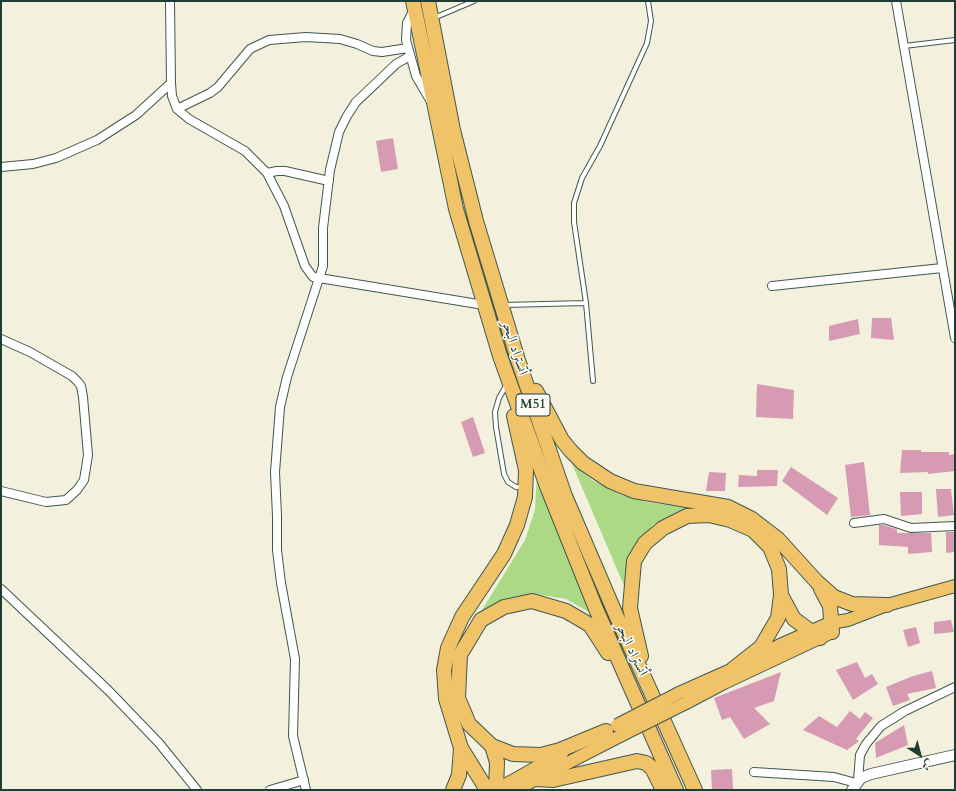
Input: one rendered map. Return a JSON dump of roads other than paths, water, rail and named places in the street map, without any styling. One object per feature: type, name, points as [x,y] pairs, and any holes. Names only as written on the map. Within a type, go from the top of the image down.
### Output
[{"type":"highway","name":"أتستراد البحر","points":[[428,1],[453,130],[501,305],[518,360],[565,496],[616,615],[695,790]]},
{"type":"highway","name":"أتستراد البحر","points":[[414,5],[433,104],[456,209],[500,356],[548,489],[596,609],[676,790]]},
{"type":"highway","points":[[487,790],[461,748],[446,699],[444,670],[448,648],[471,602],[504,554],[517,525],[525,497],[526,470],[500,356]]},
{"type":"highway","points":[[518,360],[562,440],[583,463],[610,481],[634,491],[728,507],[746,516],[778,539],[817,582],[834,597],[852,604],[887,605]]},
{"type":"highway","points":[[648,686],[630,608],[634,561],[645,543],[663,528],[687,516],[710,515],[730,520],[754,530],[770,547],[779,570],[781,595],[778,618],[761,646],[733,669]]},
{"type":"highway","points":[[781,595],[794,619],[823,631],[830,606],[817,582]]},
{"type":"highway","points":[[615,730],[560,750],[541,755],[513,754],[492,746],[469,724],[458,698],[460,655],[480,620],[504,607],[532,601],[566,611],[590,625],[631,687]]},
{"type":"highway","points":[[492,746],[497,762],[496,790]]},
{"type":"highway","points":[[453,790],[458,775],[461,748]]},
{"type":"highway","points":[[536,779],[553,780],[637,761],[646,763],[652,768],[663,790]]},
{"type":"main road","points":[[496,790],[682,698],[733,669],[887,605],[955,586]]},
{"type":"main road","points":[[682,698],[724,683],[823,631]]},
{"type":"main road","points":[[515,790],[536,779],[615,730]]},
{"type":"street","points":[[170,1],[171,82],[172,96],[177,109],[189,119],[245,151],[267,173],[284,206],[305,266],[313,277],[484,305]]},
{"type":"street","points":[[896,1],[955,338]]},
{"type":"street","points":[[414,5],[406,31],[409,52],[419,83],[433,104]]},
{"type":"street","points":[[177,109],[210,93],[218,87],[250,49],[269,40],[306,38],[340,39],[373,51],[409,52]]},
{"type":"street","points":[[306,790],[293,736],[295,660],[278,565],[274,472],[283,394],[324,259],[323,228],[332,160],[339,132],[351,109],[363,95],[409,52]]},
{"type":"street","points":[[1,167],[33,164],[56,158],[97,140],[136,115],[171,82]]},
{"type":"street","points":[[267,173],[277,170],[285,171],[329,181]]},
{"type":"street","points":[[772,286],[942,268]]},
{"type":"street","points":[[1,339],[30,352],[72,376],[81,386],[88,455],[84,480],[77,490],[66,500],[46,502],[1,491]]},
{"type":"street","points":[[854,523],[884,519],[911,528],[955,526]]},
{"type":"street","points":[[1,589],[113,694],[160,743],[197,790]]},
{"type":"street","points":[[856,785],[860,755],[866,744],[881,726],[905,711],[955,686]]},
{"type":"street","points":[[856,785],[871,774],[955,755]]},
{"type":"street","points":[[754,772],[834,777],[856,785]]},
{"type":"street","points":[[270,790],[304,780]]},
{"type":"lane","points":[[431,19],[474,1]]},
{"type":"lane","points":[[593,381],[586,303],[574,222],[574,203],[582,178],[600,146],[647,43],[651,21],[648,1]]},
{"type":"lane","points":[[904,46],[955,40]]},
{"type":"lane","points":[[501,305],[586,303]]},
{"type":"lane","points":[[507,385],[499,398],[495,412],[504,474],[508,482],[516,487],[525,487]]}]
